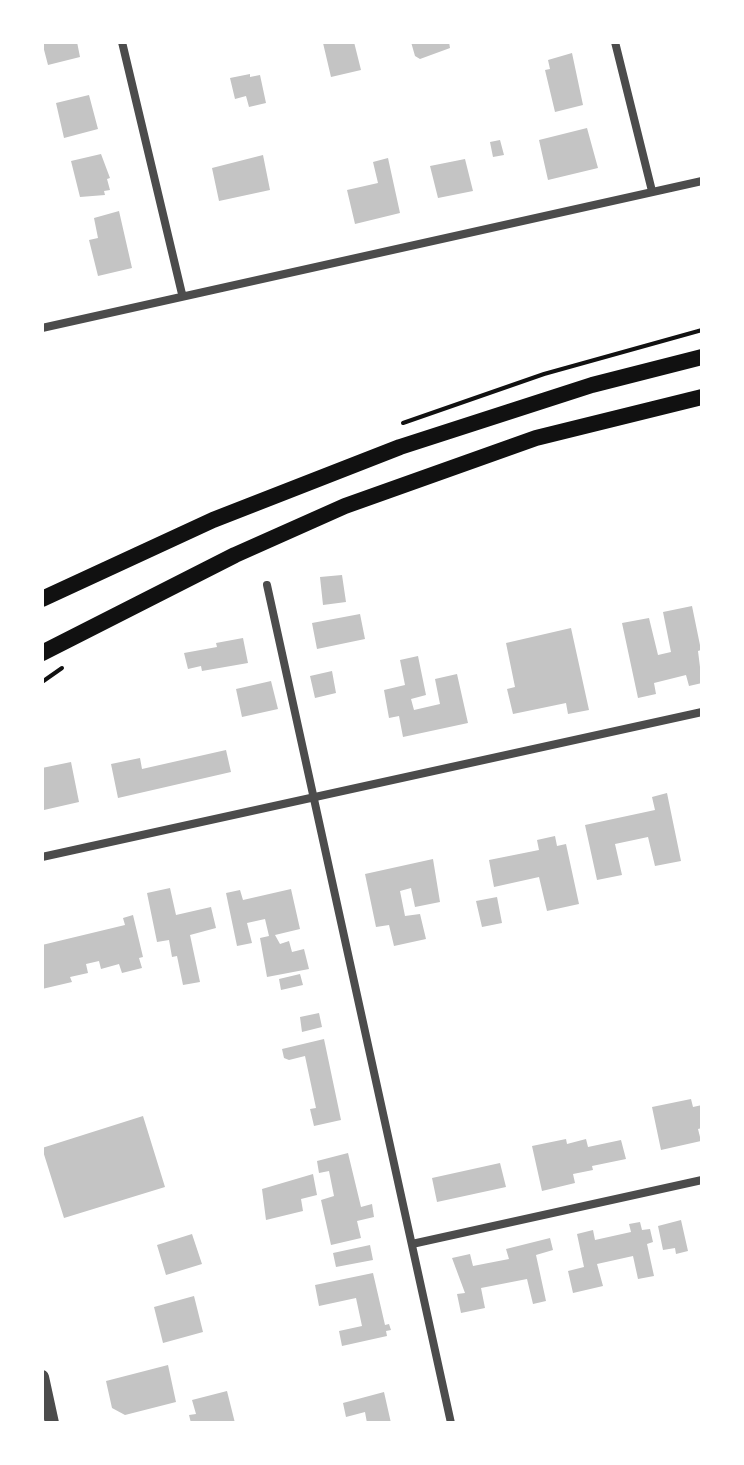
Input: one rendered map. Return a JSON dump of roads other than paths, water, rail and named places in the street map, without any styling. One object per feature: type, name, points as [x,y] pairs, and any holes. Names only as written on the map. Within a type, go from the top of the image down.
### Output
[{"type":"main road","points":[[42,599],[213,520],[400,447],[592,385],[702,357]]},
{"type":"main road","points":[[42,653],[235,555],[345,506],[536,438],[702,397]]},
{"type":"street","points":[[122,42],[182,294]]},
{"type":"street","points":[[615,42],[652,191]]},
{"type":"street","points":[[42,328],[182,294],[702,181]]},
{"type":"street","points":[[267,585],[451,1423]]},
{"type":"street","points":[[42,857],[702,712]]},
{"type":"street","points":[[412,1244],[702,1180]]},
{"type":"street","points":[[42,1377],[52,1423]]}]
